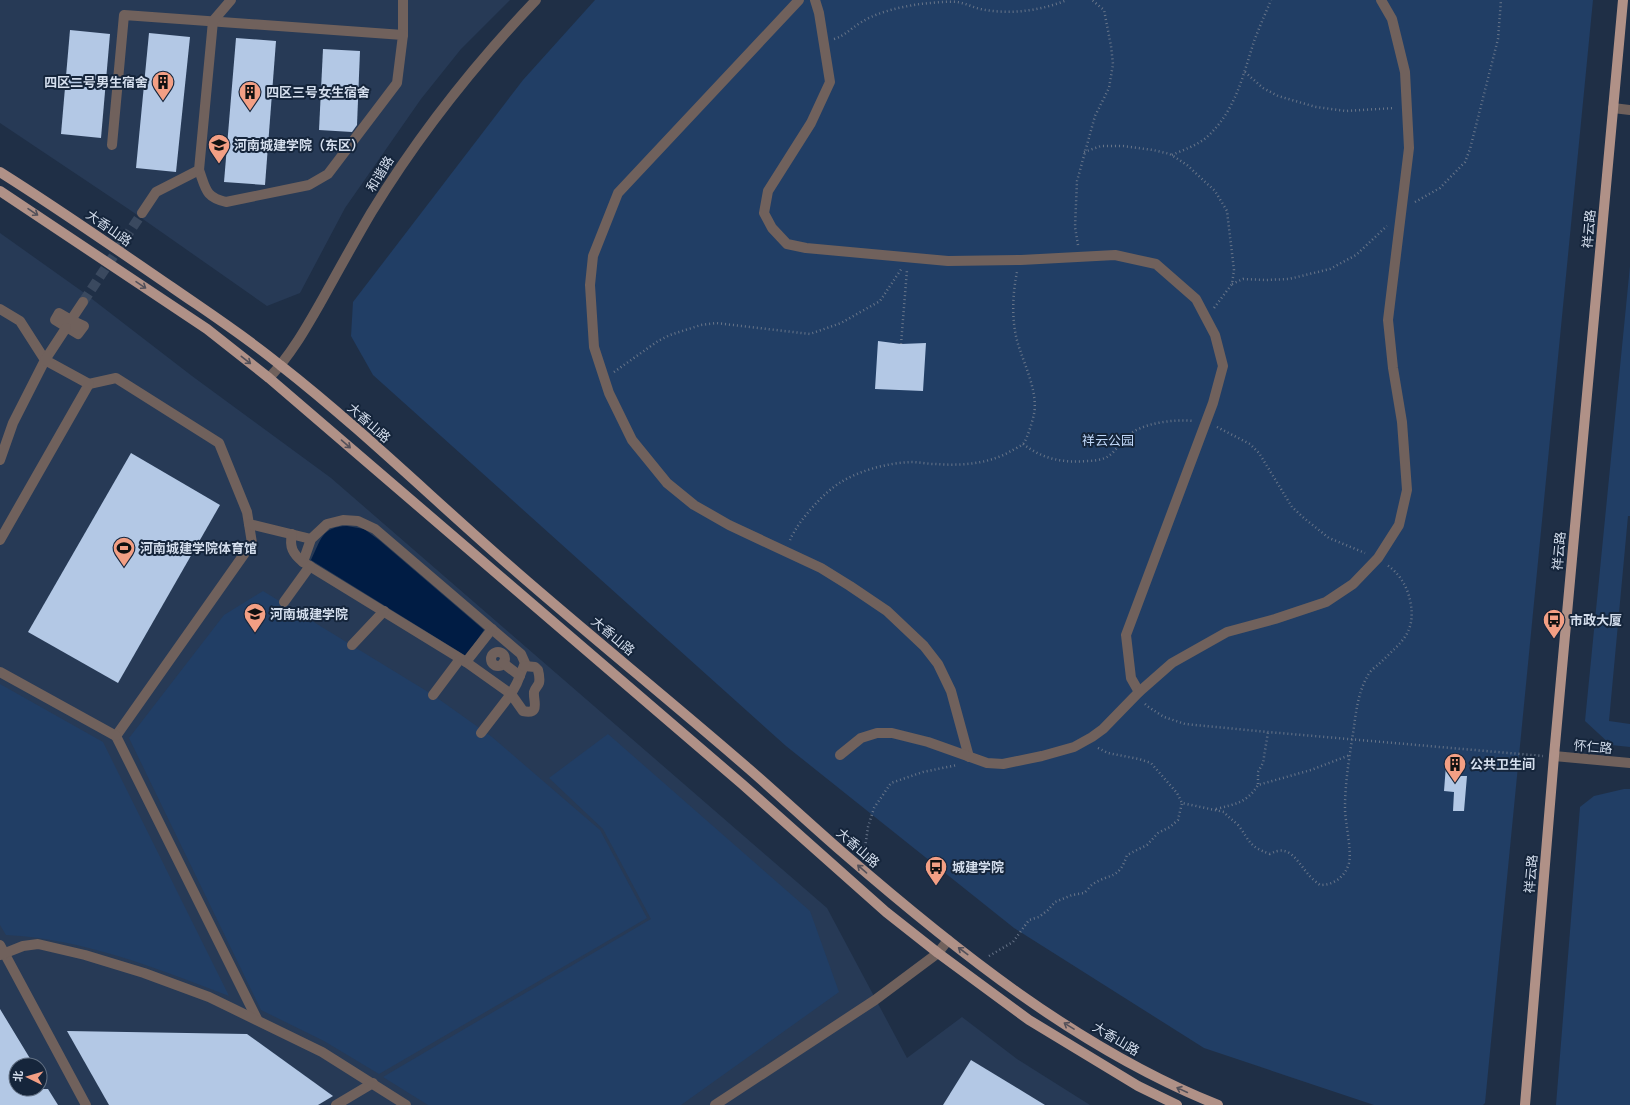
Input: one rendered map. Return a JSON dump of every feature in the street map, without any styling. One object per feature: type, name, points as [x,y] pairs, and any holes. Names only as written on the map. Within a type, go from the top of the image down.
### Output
[{"type":"main road","name":"祥云路","points":[[1525,1105],[1554,756],[1623,0]]},
{"type":"main road","name":"大香山路","points":[[0,172],[87,228],[281,365],[518,573],[750,769],[862,869],[948,940],[1035,1004],[1116,1055],[1180,1089],[1218,1105]]},
{"type":"main road","points":[[0,191],[207,329],[269,378],[742,784],[886,912],[938,953],[1001,1000],[1052,1035],[1138,1086],[1177,1105]]},
{"type":"street","points":[[231,0],[213,21],[199,170],[207,191],[214,199],[226,202],[309,186],[328,174],[397,83],[403,35],[403,0]]},
{"type":"street","name":"和谐路","points":[[269,378],[281,365],[304,331],[366,221],[396,172],[443,106],[508,29],[536,0]]},
{"type":"street","points":[[799,0],[618,193],[593,256],[590,285],[594,346],[609,393],[632,440],[667,483],[694,505],[729,525],[821,568],[850,586],[887,611],[924,646],[938,664],[951,691],[970,757]]},
{"type":"street","points":[[815,0],[820,13],[830,82],[811,123],[768,190],[764,213],[772,228],[787,244],[806,248],[948,261],[1021,260],[1116,255],[1156,264],[1196,300],[1215,335],[1223,366],[1213,402],[1126,634],[1131,678],[1139,692]]},
{"type":"street","points":[[840,755],[861,738],[877,733],[892,733],[928,742],[987,763],[1004,764],[1042,756],[1074,746],[1092,737],[1102,729],[1139,692],[1172,663],[1227,632],[1275,619],[1326,602],[1353,584],[1378,558],[1399,525],[1406,490],[1402,422],[1393,368],[1388,320],[1409,148],[1405,72],[1392,19],[1381,0]]},
{"type":"street","points":[[112,145],[124,15],[403,35]]},
{"type":"street","points":[[1613,108],[1630,110]]},
{"type":"street","points":[[142,213],[156,192],[199,170]]},
{"type":"street","points":[[0,460],[13,423],[45,360],[83,302]]},
{"type":"street","points":[[0,309],[20,321],[45,360],[89,384],[116,378],[219,443],[247,512],[252,543],[116,736]]},
{"type":"street","points":[[0,540],[89,384]]},
{"type":"street","points":[[284,602],[307,564],[311,539],[327,524],[343,520],[358,521],[375,529],[521,654],[525,663],[511,694],[481,732]]},
{"type":"street","points":[[249,524],[311,539]]},
{"type":"street","points":[[292,534],[290,542],[291,549],[297,557],[463,660],[511,694],[523,711],[529,712],[533,710],[536,700],[534,694],[538,684],[538,670],[535,667],[524,666]]},
{"type":"street","points":[[352,645],[384,611]]},
{"type":"street","points":[[433,695],[463,660],[492,630]]},
{"type":"street","points":[[479,645],[520,676]]},
{"type":"street","points":[[484,675],[511,645]]},
{"type":"street","points":[[0,672],[116,736],[257,1019]]},
{"type":"street","name":"怀仁路","points":[[1554,756],[1630,763]]},
{"type":"street","points":[[715,1105],[875,1000],[938,953],[948,940]]},
{"type":"street","points":[[86,1105],[1,951],[38,944],[85,955],[202,994],[257,1019],[322,1052],[374,1083],[406,1105]]},
{"type":"street","points":[[336,1105],[374,1083]]},
{"type":"path","points":[[844,36],[869,18],[887,11],[918,5],[957,2],[981,9],[1027,11],[1055,5],[1067,0]]},
{"type":"path","points":[[1081,257],[1075,227],[1075,199],[1077,181],[1094,116],[1109,88],[1113,64],[1104,10],[1092,0]]},
{"type":"path","points":[[1172,155],[1206,138],[1223,120],[1232,106],[1245,72],[1251,50],[1271,0]]},
{"type":"path","points":[[1245,72],[1263,88],[1278,96],[1328,110],[1365,111],[1407,107]]},
{"type":"path","points":[[1084,152],[1101,146],[1123,146],[1153,150],[1172,155],[1187,165],[1215,190],[1227,211],[1234,270],[1232,284],[1206,317]]},
{"type":"path","points":[[604,377],[643,353],[658,341],[670,335],[701,325],[716,323],[781,332],[810,334],[841,323],[880,301],[890,288],[908,258]]},
{"type":"path","points":[[901,344],[908,258]]},
{"type":"path","points":[[785,552],[795,529],[820,500],[840,482],[862,472],[911,462],[937,464],[977,463],[1001,457],[1023,444],[1034,413],[1029,376],[1020,351],[1015,329],[1015,282],[1017,267],[1021,260]]},
{"type":"path","points":[[1023,444],[1041,455],[1068,462],[1096,461],[1109,457],[1126,437],[1137,429],[1174,420],[1206,422],[1250,444],[1259,453],[1292,507],[1316,529],[1328,538],[1378,558],[1390,567],[1408,590],[1411,605],[1412,624],[1406,637],[1367,676],[1360,697],[1352,740],[1345,808],[1349,862],[1345,872],[1337,881],[1329,885],[1320,885],[1309,876],[1298,861],[1288,851],[1277,850],[1270,854],[1251,845],[1236,823],[1230,820],[1224,812],[1182,803]]},
{"type":"path","points":[[1139,692],[1146,706],[1164,717],[1186,724],[1352,740],[1554,756]]},
{"type":"path","points":[[1215,809],[1243,801],[1252,795],[1258,785],[1258,772],[1263,763],[1268,732]]},
{"type":"path","points":[[978,962],[1013,942],[1028,920],[1039,916],[1048,910],[1055,902],[1072,895],[1084,894],[1092,884],[1116,875],[1124,865],[1127,855],[1147,845],[1158,833],[1170,827],[1178,820],[1182,803],[1177,793],[1152,763],[1108,753],[1098,748],[1092,737]]},
{"type":"path","points":[[1258,785],[1311,770],[1350,755]]},
{"type":"path","points":[[862,869],[870,820],[874,808],[891,783],[923,772],[959,765]]},
{"type":"shaded area","name":"河南城建学院（东区）","points":[[0,0],[510,0],[461,49],[421,99],[345,208],[300,293],[267,306],[130,210],[0,123]]},
{"type":"shaded area","name":"河南城建学院","points":[[0,233],[83,292],[192,376],[331,478],[827,908],[907,1058],[962,1017],[1017,1059],[1090,1105],[0,1105]]},
{"type":"shaded area","points":[[347,526],[364,529],[379,540],[484,630],[466,656],[311,560],[320,541],[327,532],[338,527]]},
{"type":"green space","name":"祥云公园","points":[[595,0],[1593,0],[1485,1103],[1483,1105],[1374,1105],[1204,1048],[1014,928],[786,746],[373,375],[351,336],[353,302],[523,80]]},
{"type":"green space","points":[[1630,266],[1630,516],[1628,516],[1609,721],[1630,724],[1630,747],[1611,745],[1585,721]]},
{"type":"green space","points":[[263,591],[433,695],[492,737],[600,830],[647,918],[379,1074],[324,1041],[261,1010],[129,738],[224,615]]},
{"type":"green space","points":[[0,684],[103,742],[229,996],[119,956],[63,942],[6,935],[0,925]]},
{"type":"green space","points":[[608,734],[810,911],[839,992],[681,1105],[428,1105],[383,1077],[651,919],[603,829],[549,778]]},
{"type":"green space","points":[[1630,789],[1630,1105],[1556,1105],[1580,807],[1594,796]]},
{"type":"building","points":[[70,30],[110,34],[101,138],[61,134]]},
{"type":"building","name":"四区二号男生宿舍","points":[[149,33],[190,37],[176,172],[136,168]]},
{"type":"building","name":"四区三号女生宿舍","points":[[236,38],[276,41],[265,185],[224,182]]},
{"type":"building","points":[[323,49],[360,51],[357,125],[352,132],[319,130]]},
{"type":"building","points":[[878,341],[901,344],[926,343],[923,391],[875,389]]},
{"type":"building","name":"河南城建学院体育馆","points":[[131,453],[220,505],[118,683],[28,632]]},
{"type":"building","name":"公共卫生间","points":[[1446,765],[1459,767],[1458,776],[1467,776],[1464,811],[1453,811],[1454,792],[1444,791]]},
{"type":"building","points":[[0,1009],[29,1057],[8,1057],[8,1097],[48,1097],[48,1089],[58,1105],[0,1105]]},
{"type":"building","points":[[67,1031],[247,1034],[333,1096],[318,1105],[109,1105]]},
{"type":"building","points":[[971,1060],[1045,1105],[943,1105]]},
{"type":"tunnel","points":[[83,302],[142,213]]},
{"type":"place","name":"四区二号男生宿舍","points":[[163,102]]},
{"type":"place","name":"四区三号女生宿舍","points":[[250,112]]},
{"type":"place","name":"河南城建学院（东区）","points":[[219,164]]},
{"type":"place","name":"河南城建学院体育馆","points":[[124,568]]},
{"type":"place","name":"河南城建学院","points":[[255,634]]},
{"type":"place","name":"市政大厦","points":[[1554,640]]},
{"type":"place","name":"公共卫生间","points":[[1455,784]]},
{"type":"place","name":"城建学院","points":[[936,886]]}]
